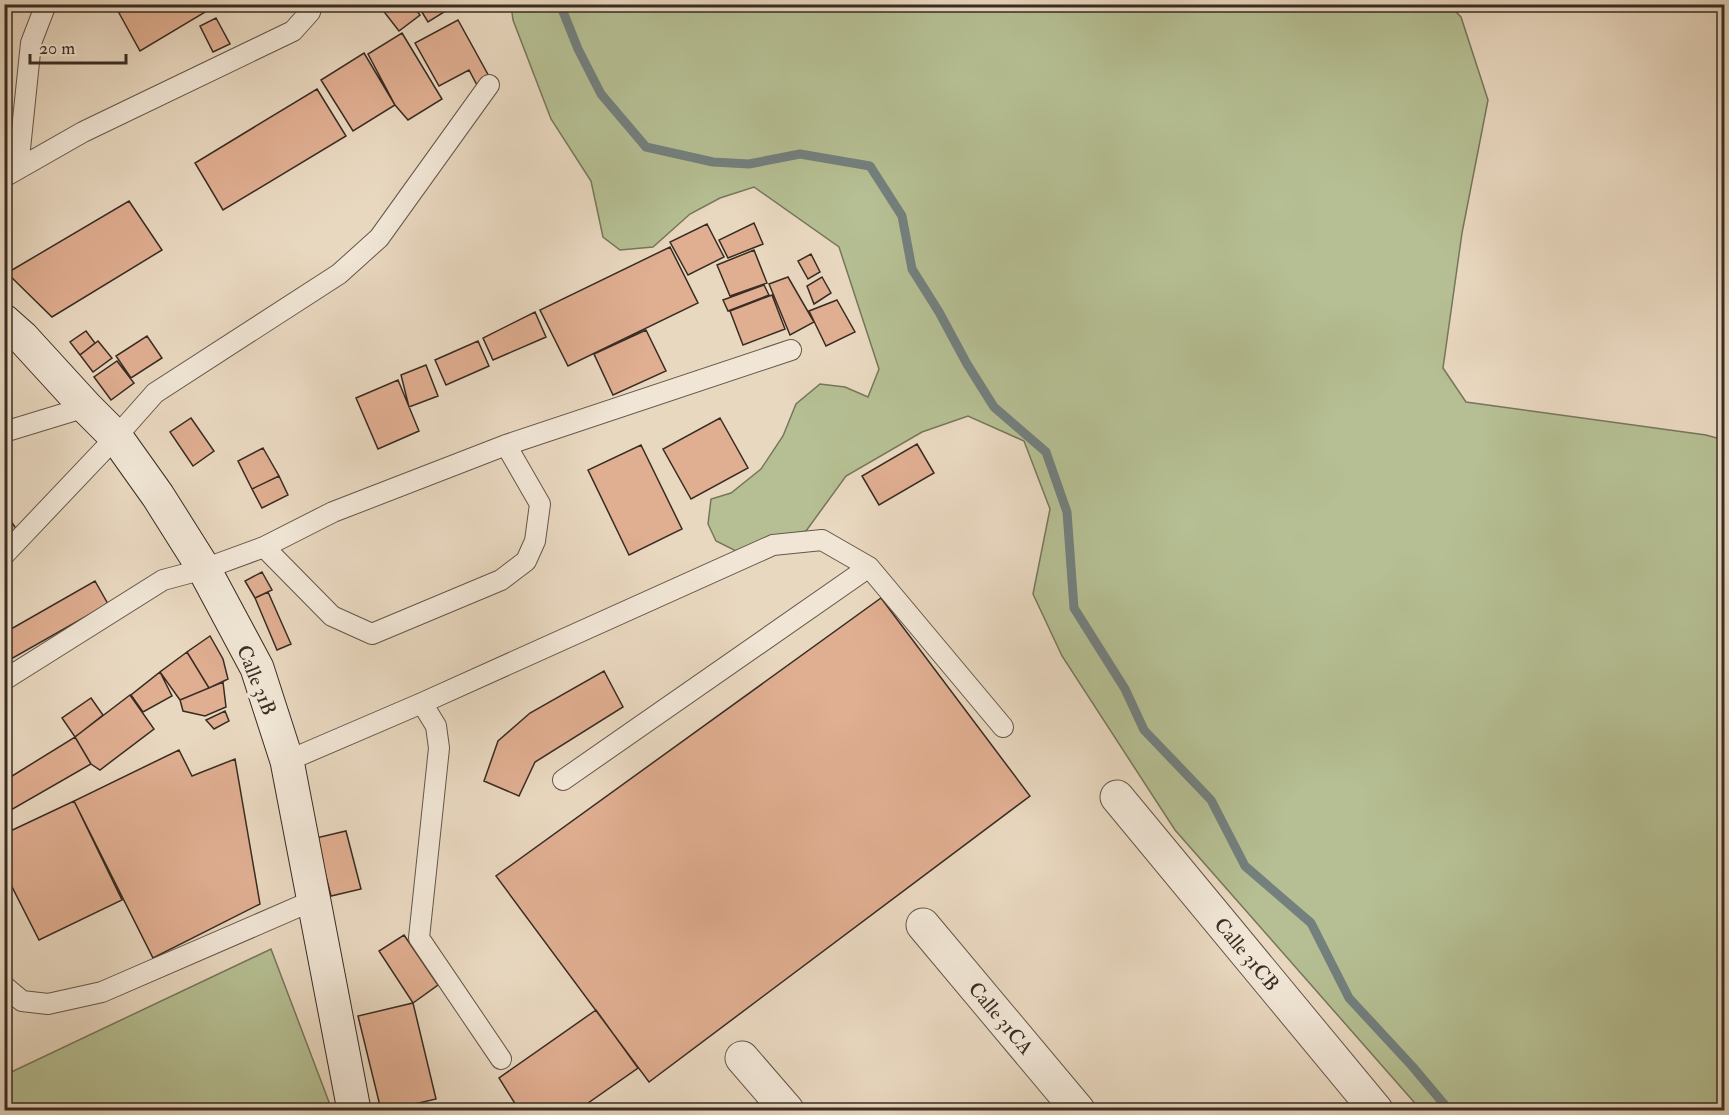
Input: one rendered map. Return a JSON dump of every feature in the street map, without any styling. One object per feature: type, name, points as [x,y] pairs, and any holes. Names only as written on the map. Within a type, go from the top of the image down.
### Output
[{"type":"street","name":"Calle 31B","points":[[4,321],[22,337],[116,437],[158,496],[204,569],[257,668],[287,761],[354,1110]]},
{"type":"street","name":"Calle 31CB","points":[[1117,797],[1376,1110]]},
{"type":"street","name":"Calle 31CA","points":[[923,925],[1078,1110]]},
{"type":"street","points":[[742,1058],[787,1110]]},
{"type":"lane","points":[[11,173],[31,43],[46,4]]},
{"type":"lane","points":[[11,173],[83,132],[293,31],[310,12],[312,4]]},
{"type":"lane","points":[[4,555],[155,393],[339,274],[379,238],[489,85]]},
{"type":"lane","points":[[4,680],[163,580],[204,569],[264,547],[333,512],[506,445],[791,350]]},
{"type":"lane","points":[[4,432],[86,407]]},
{"type":"lane","points":[[264,547],[332,616],[372,634],[501,580],[526,561],[535,541],[540,504],[506,445]]},
{"type":"lane","points":[[287,761],[422,704],[773,545],[822,540],[869,567],[1003,727]]},
{"type":"lane","points":[[563,780],[869,567]]},
{"type":"lane","points":[[422,704],[436,726],[440,748],[419,938],[501,1059]]},
{"type":"lane","points":[[4,986],[22,1001],[48,1004],[102,992],[314,900]]},
{"type":"green space","points":[[511,5],[1449,5],[1461,17],[1488,100],[1462,233],[1443,368],[1466,402],[1706,435],[1724,440],[1724,1110],[1421,1110],[1175,830],[1062,656],[1033,594],[1050,509],[1024,441],[968,416],[922,432],[846,476],[806,531],[773,538],[738,552],[716,541],[708,524],[711,499],[731,493],[761,469],[783,436],[796,404],[820,384],[845,387],[868,397],[879,369],[839,247],[754,187],[720,198],[690,214],[653,247],[620,250],[603,237],[591,181],[551,119],[513,20]]},
{"type":"green space","points":[[271,949],[332,1110],[5,1110],[5,1075]]},
{"type":"building","points":[[130,4],[205,4],[207,11],[140,51],[119,13]]},
{"type":"building","points":[[378,4],[411,4],[420,15],[399,31]]},
{"type":"building","points":[[417,4],[457,4],[428,22]]},
{"type":"building","points":[[216,18],[230,44],[213,52],[200,26]]},
{"type":"building","points":[[458,20],[491,80],[478,87],[469,70],[439,86],[415,43]]},
{"type":"building","points":[[402,33],[442,99],[408,120],[395,105],[368,54]]},
{"type":"building","points":[[364,53],[395,105],[353,131],[321,80]]},
{"type":"building","points":[[317,89],[346,136],[223,210],[195,163]]},
{"type":"building","points":[[129,201],[162,250],[52,317],[7,273]]},
{"type":"building","points":[[754,223],[763,244],[728,258],[719,240]]},
{"type":"building","points":[[707,224],[724,257],[688,275],[670,242]]},
{"type":"building","points":[[670,247],[698,303],[568,366],[540,310]]},
{"type":"building","points":[[754,250],[767,283],[730,296],[717,265]]},
{"type":"building","points":[[811,254],[820,272],[808,279],[798,261]]},
{"type":"building","points":[[788,277],[814,322],[790,335],[769,284]]},
{"type":"building","points":[[822,277],[831,293],[814,304],[807,286]]},
{"type":"building","points":[[764,285],[769,295],[728,311],[723,300]]},
{"type":"building","points":[[772,295],[785,329],[743,345],[730,311]]},
{"type":"building","points":[[837,300],[855,332],[826,346],[809,311]]},
{"type":"building","points":[[535,312],[546,337],[493,360],[483,338]]},
{"type":"building","points":[[646,330],[666,371],[613,395],[594,354]]},
{"type":"building","points":[[86,331],[95,343],[80,355],[70,342]]},
{"type":"building","points":[[147,336],[162,358],[131,378],[116,356]]},
{"type":"building","points":[[98,341],[112,358],[93,372],[80,355]]},
{"type":"building","points":[[478,341],[489,366],[446,385],[435,360]]},
{"type":"building","points":[[117,361],[134,383],[111,400],[94,377]]},
{"type":"building","points":[[426,365],[438,396],[409,407],[401,375]]},
{"type":"building","points":[[398,380],[419,431],[378,449],[356,398]]},
{"type":"building","points":[[191,418],[214,451],[193,466],[170,432]]},
{"type":"building","points":[[720,418],[748,468],[691,499],[663,449]]},
{"type":"building","points":[[917,444],[934,473],[879,505],[862,476]]},
{"type":"building","points":[[641,445],[682,529],[629,555],[588,470]]},
{"type":"building","points":[[263,448],[279,476],[252,489],[238,461]]},
{"type":"building","points":[[279,476],[288,495],[262,508],[252,489]]},
{"type":"building","points":[[4,511],[17,530],[4,537]]},
{"type":"building","points":[[262,572],[272,590],[255,598],[245,581]]},
{"type":"building","points":[[95,581],[108,604],[4,663],[4,633]]},
{"type":"building","points":[[268,592],[291,644],[277,650],[255,598]]},
{"type":"building","points":[[881,598],[1030,796],[649,1082],[496,876]]},
{"type":"building","points":[[210,636],[223,659],[228,679],[209,688],[187,652]]},
{"type":"building","points":[[187,652],[209,688],[180,700],[160,672]]},
{"type":"building","points":[[604,671],[623,707],[535,762],[519,796],[484,781],[498,741],[530,713]]},
{"type":"building","points":[[160,672],[172,696],[143,712],[131,695]]},
{"type":"building","points":[[223,682],[226,707],[205,716],[183,711],[180,700]]},
{"type":"building","points":[[130,695],[154,729],[100,770],[91,764],[75,737]]},
{"type":"building","points":[[91,698],[103,715],[75,737],[62,718]]},
{"type":"building","points":[[225,711],[229,721],[214,729],[206,720]]},
{"type":"building","points":[[75,737],[91,764],[4,814],[4,781]]},
{"type":"building","points":[[179,750],[192,776],[235,759],[260,904],[153,958],[74,801]]},
{"type":"building","points":[[74,801],[122,900],[39,940],[4,871],[4,834]]},
{"type":"building","points":[[346,831],[361,889],[331,896],[316,838]]},
{"type":"building","points":[[404,935],[438,985],[413,1003],[379,951]]},
{"type":"building","points":[[413,1003],[436,1099],[381,1110],[358,1016]]},
{"type":"building","points":[[596,1010],[638,1068],[578,1110],[519,1110],[499,1078]]},
{"type":"waterway","points":[[560,4],[578,49],[601,94],[646,147],[713,162],[749,164],[800,154],[870,166],[902,216],[912,269],[939,312],[967,364],[994,407],[1046,452],[1067,512],[1074,608],[1125,689],[1144,730],[1211,800],[1245,866],[1311,923],[1349,998],[1449,1110]]}]
